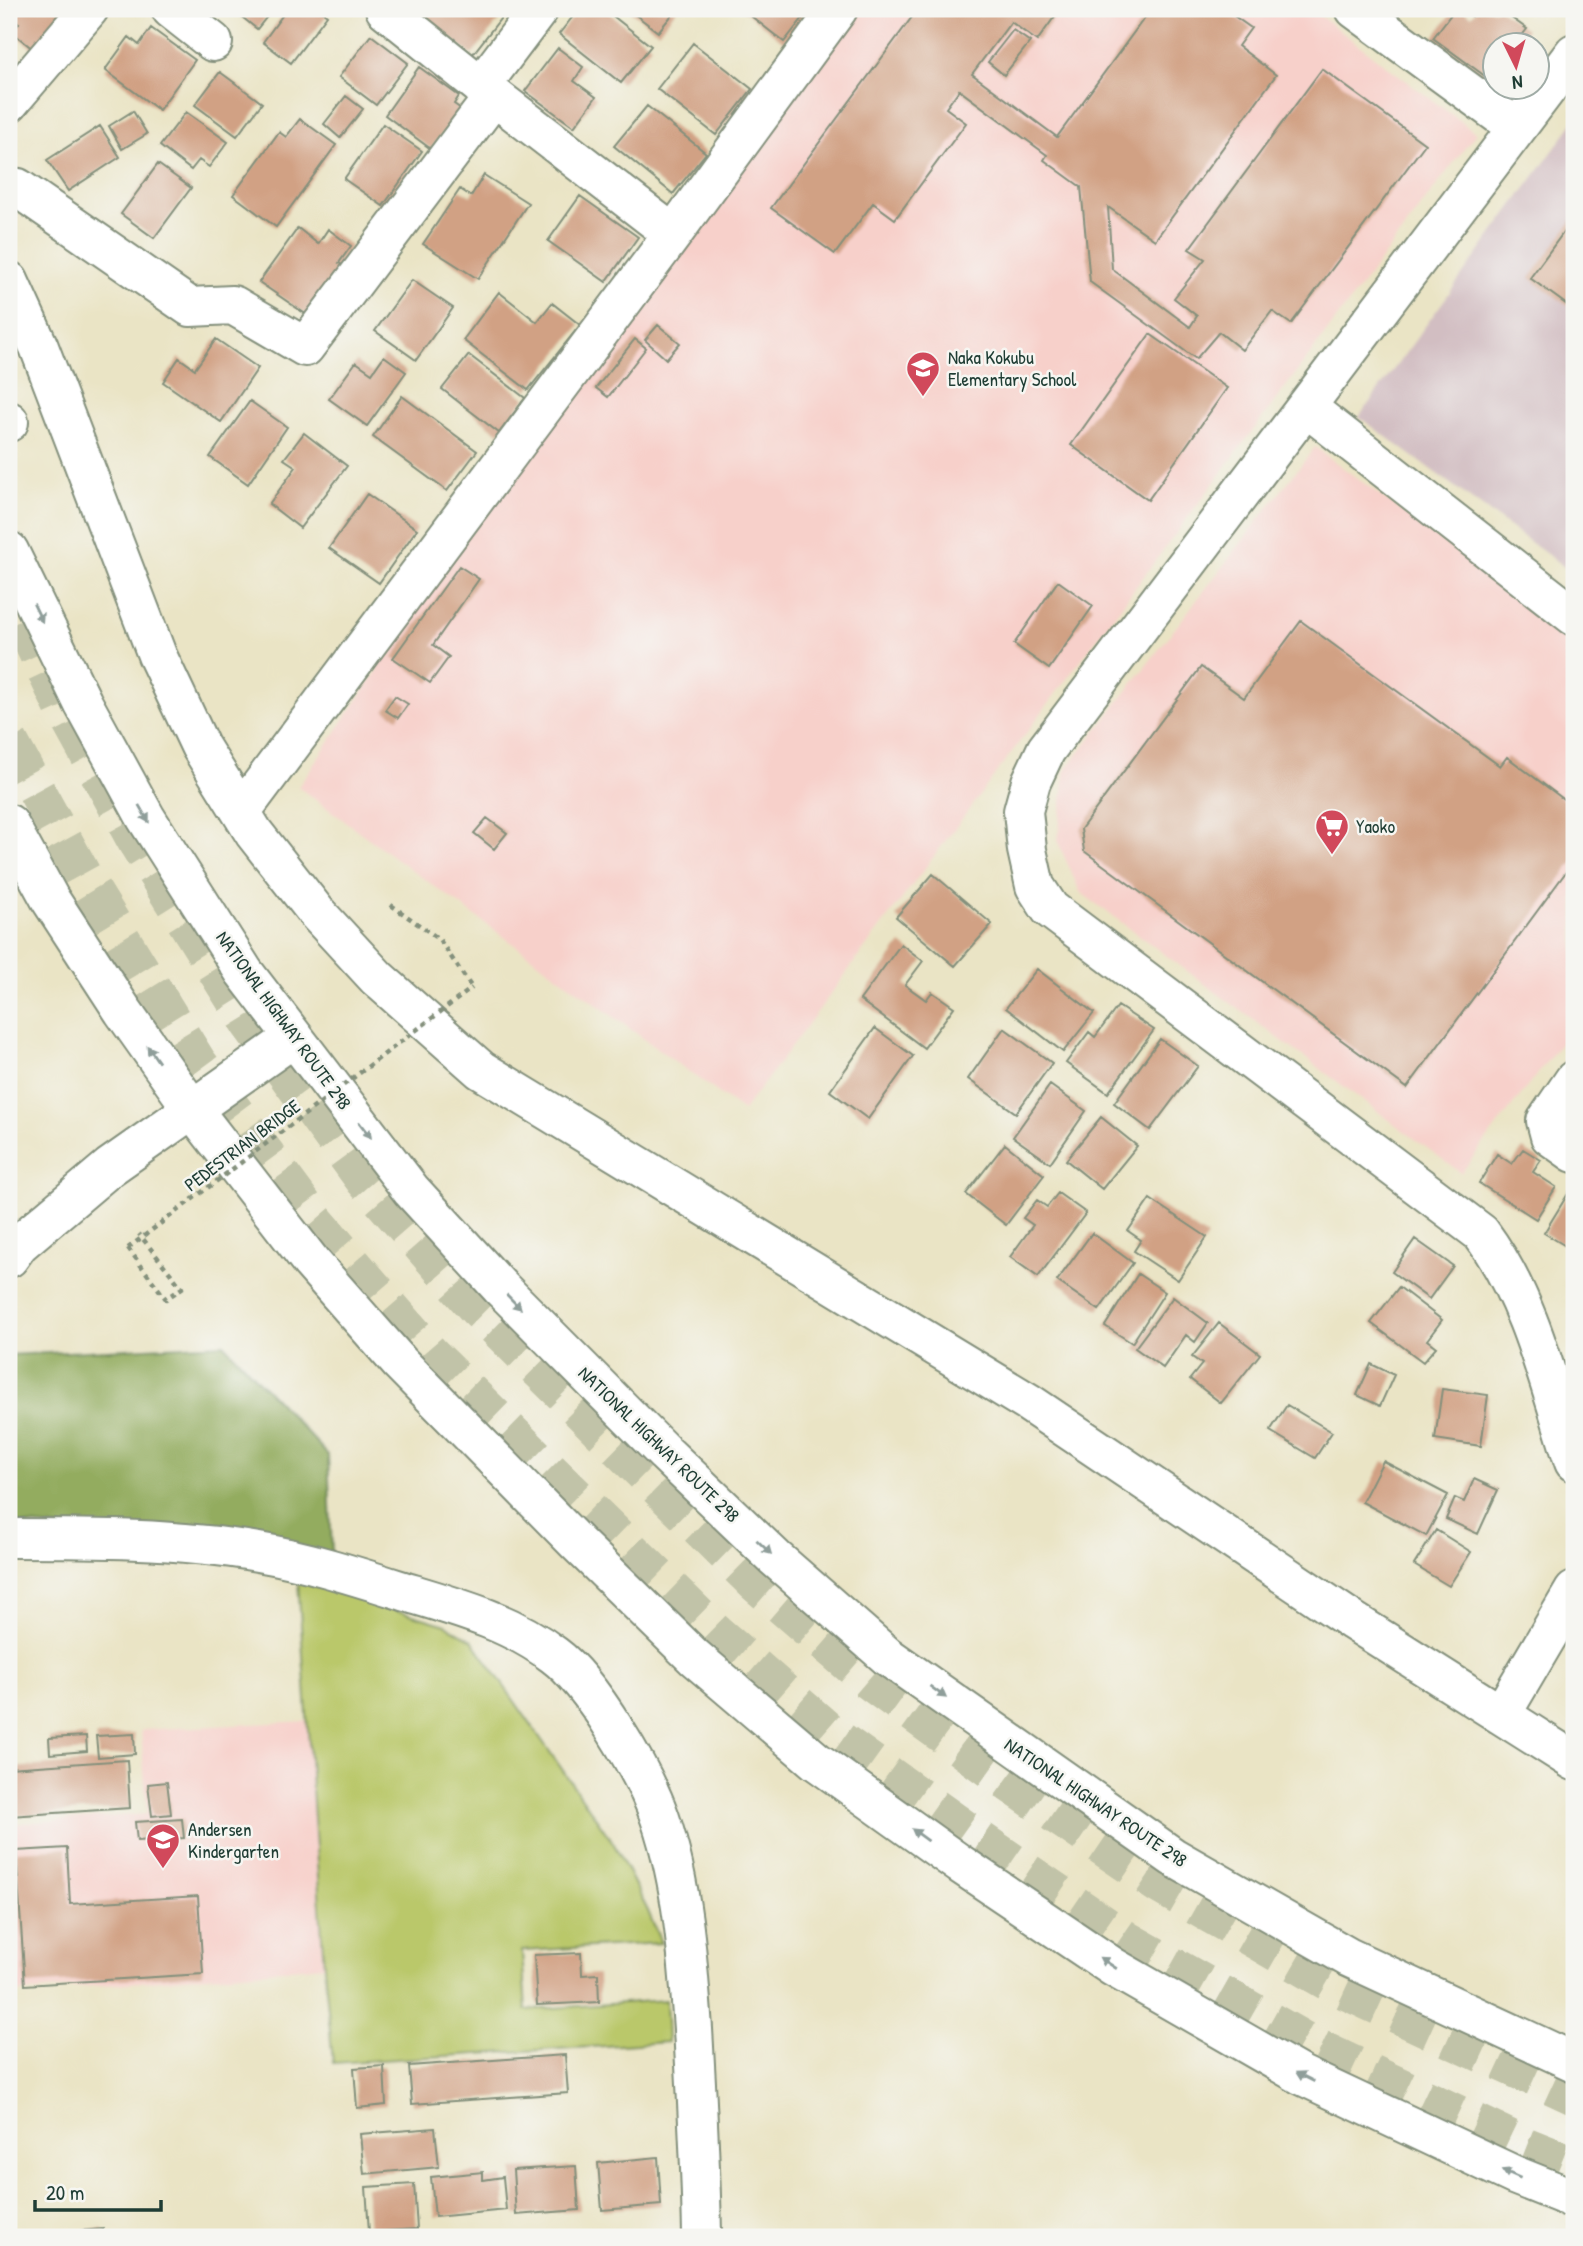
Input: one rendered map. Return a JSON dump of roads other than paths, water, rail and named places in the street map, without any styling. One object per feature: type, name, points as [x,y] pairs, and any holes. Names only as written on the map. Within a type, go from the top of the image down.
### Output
[{"type":"main road","points":[[9,103],[89,9]]},
{"type":"main road","points":[[171,9],[213,42]]},
{"type":"main road","points":[[385,9],[673,234]]},
{"type":"main road","points":[[9,192],[18,188],[190,307],[233,305],[305,347],[487,91],[539,9]]},
{"type":"main road","points":[[241,812],[838,9]]},
{"type":"main road","points":[[1355,9],[1516,127]]},
{"type":"main road","points":[[1574,53],[1046,750],[1031,782],[1023,811],[1027,850],[1035,886],[1050,909],[1481,1233],[1500,1259],[1518,1292],[1565,1400],[1574,1462]]},
{"type":"main road","points":[[9,281],[39,347],[157,655],[200,746],[254,833],[317,913],[377,978],[481,1070],[1030,1403],[1353,1621],[1574,1761]]},
{"type":"main road","points":[[1306,407],[1574,616]]},
{"type":"main road","name":"NATIONAL HIGHWAY ROUTE 298","points":[[9,551],[83,703],[146,818],[244,972],[411,1190],[500,1287],[666,1453],[775,1558],[887,1656],[1173,1857],[1348,1957],[1574,2062]]},
{"type":"main road","points":[[13,836],[108,989],[193,1110],[312,1262],[400,1363],[577,1543],[694,1657],[816,1761],[971,1871],[1125,1974],[1301,2075],[1514,2175],[1574,2199]]},
{"type":"main road","points":[[12,1245],[110,1167],[293,1038]]},
{"type":"main road","points":[[1574,1080],[1546,1121],[1550,1136],[1574,1153]]},
{"type":"main road","points":[[9,1538],[73,1538],[198,1545],[302,1561],[513,1628],[557,1656],[592,1694],[632,1759],[660,1817],[677,1887],[687,1945],[701,2150],[702,2237]]},
{"type":"main road","points":[[1501,1716],[1574,1591]]},
{"type":"tunnel","points":[[22,620],[64,710],[137,843],[249,1023],[364,1180],[477,1309],[754,1582],[869,1681],[1010,1784],[1159,1885],[1337,1987],[1574,2096]]},
{"type":"tunnel","points":[[9,741],[83,876],[197,1061],[313,1218],[430,1353],[714,1631],[833,1735],[1127,1940],[1314,2046],[1526,2146],[1574,2165]]},
{"type":"place","name":"Naka Kokubu Elementary School","points":[[923,398]]},
{"type":"place","name":"Yaoko","points":[[1332,856]]},
{"type":"place","name":"Andersen Kindergarten","points":[[163,1870]]}]
